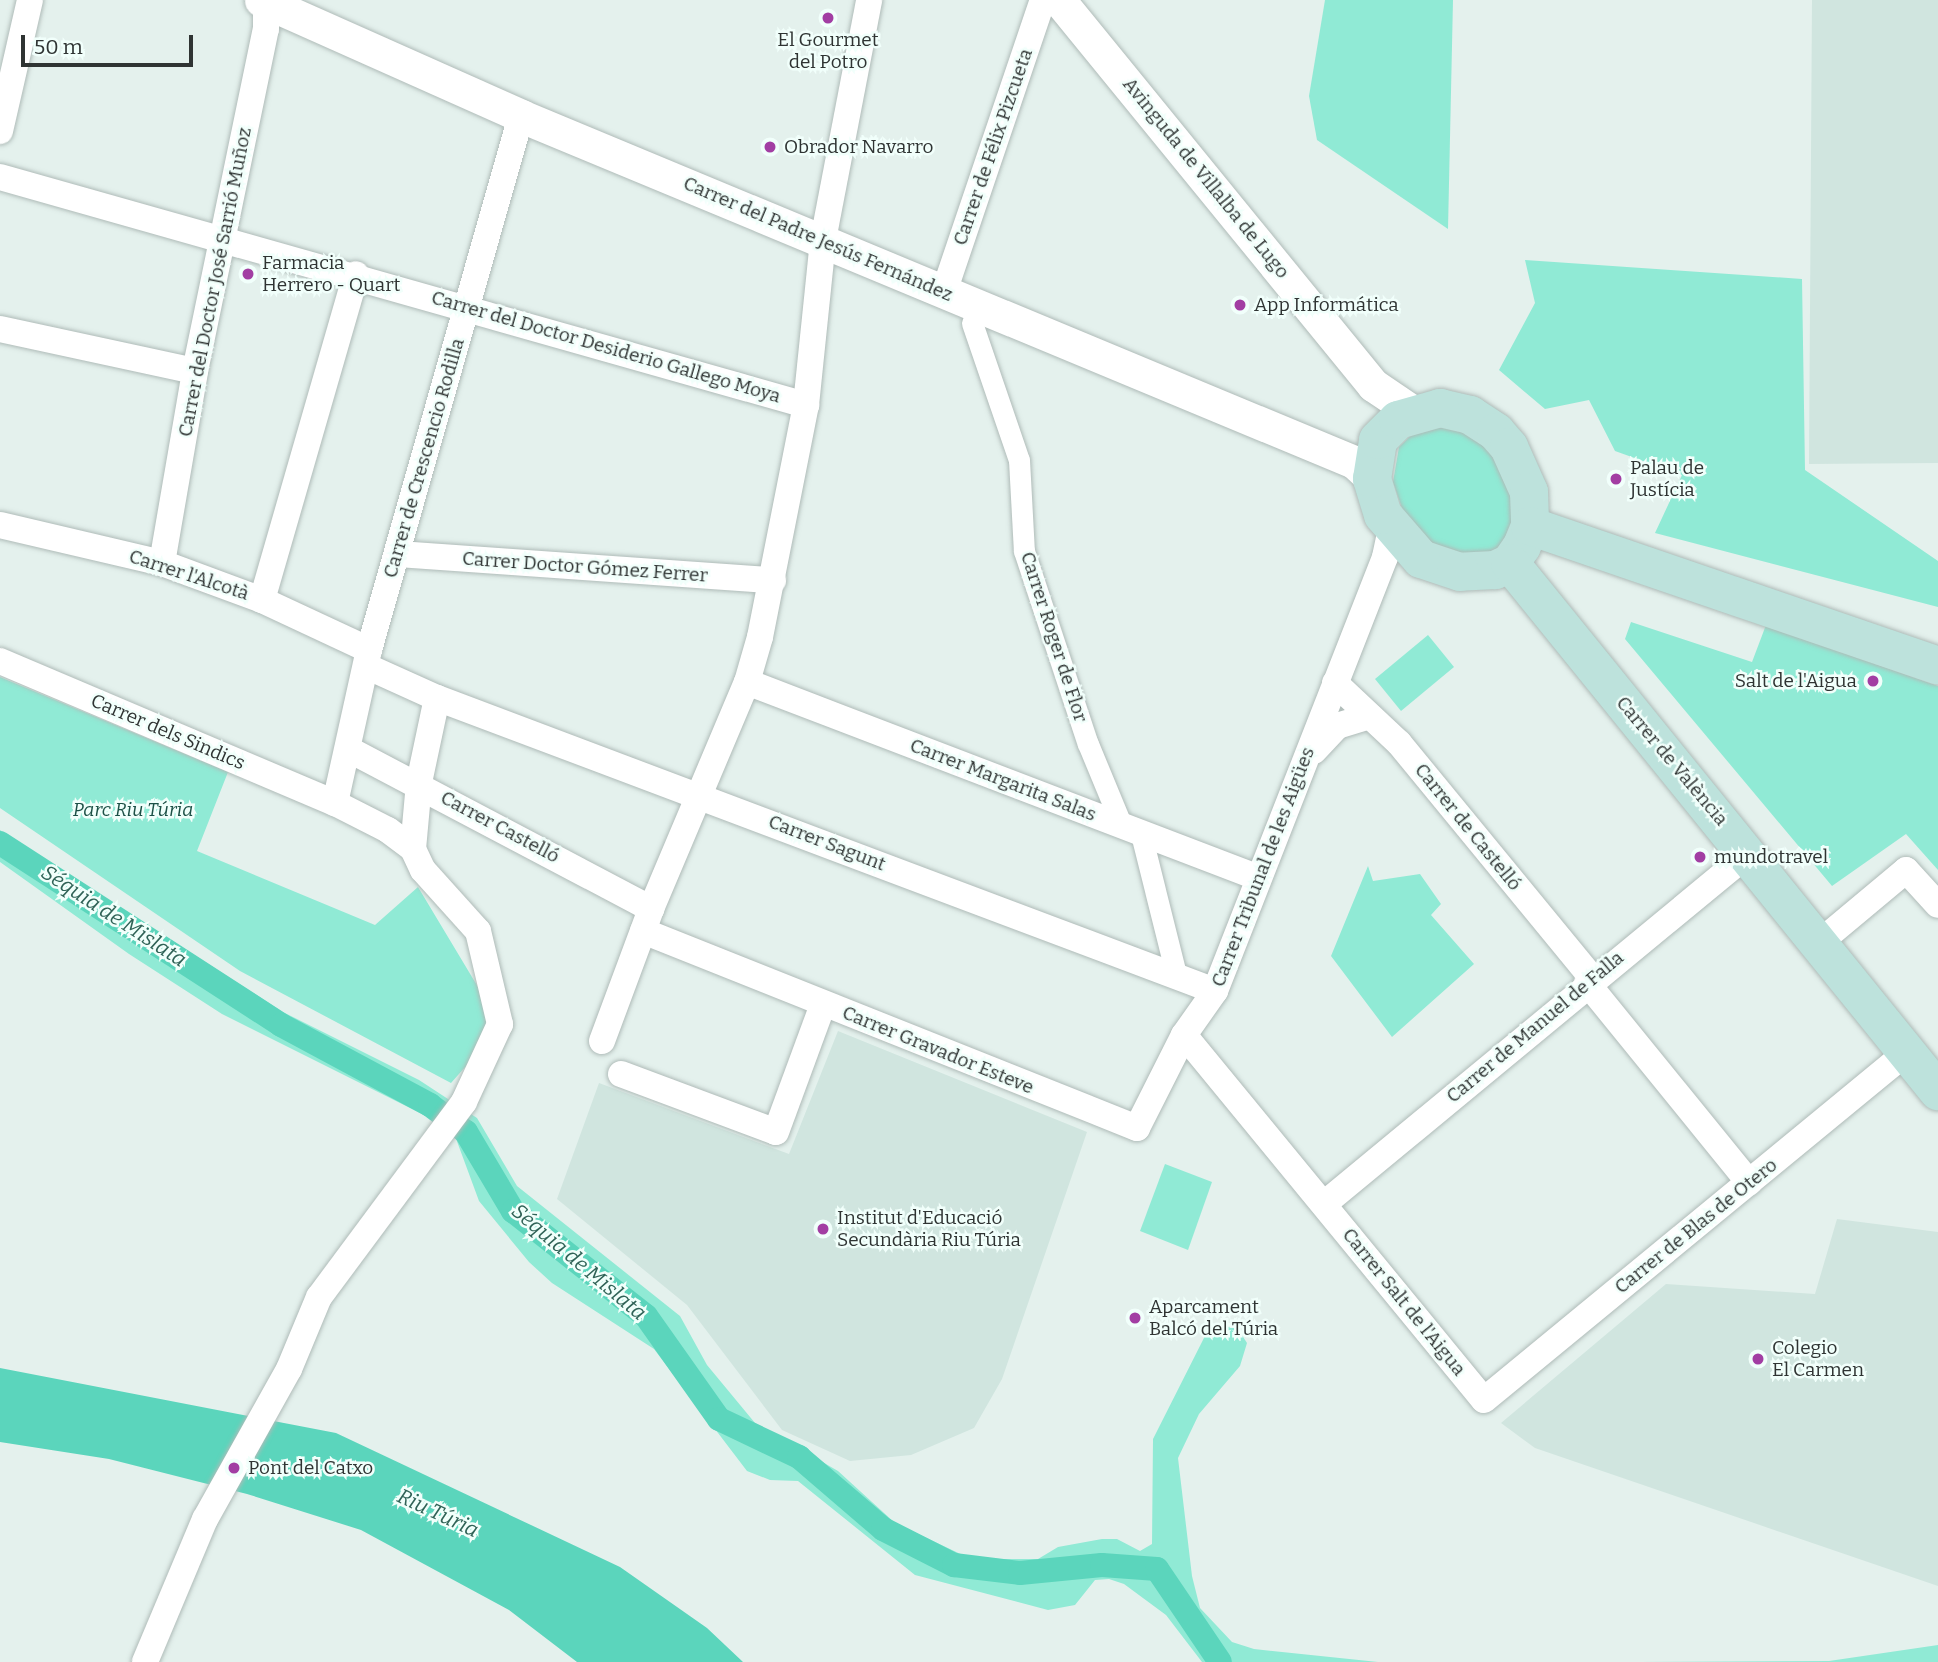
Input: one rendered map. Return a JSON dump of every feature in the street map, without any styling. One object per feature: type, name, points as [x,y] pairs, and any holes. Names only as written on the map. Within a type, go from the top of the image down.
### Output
[{"type":"main road","points":[[1457,410],[1496,432],[1509,447],[1529,492],[1530,526],[1510,563],[1481,573],[1442,568],[1421,559],[1391,528],[1372,479],[1378,440],[1398,420],[1413,412],[1457,410]]},
{"type":"main road","points":[[1530,526],[1938,666]]},
{"type":"main road","name":"Carrer de València","points":[[1510,563],[1820,942],[1938,1091]]},
{"type":"street","points":[[0,131],[30,0]]},
{"type":"street","points":[[602,1041],[647,920],[747,682],[773,580],[806,405],[823,240],[869,0]]},
{"type":"street","name":"Carrer de Félix Pizcueta","points":[[936,288],[948,280],[1043,0]]},
{"type":"street","name":"Avinguda de Villalba de Lugo","points":[[1059,0],[1079,14],[1373,385],[1413,412]]},
{"type":"street","name":"Carrer del Padre Jesús Fernández","points":[[264,1],[521,116],[1354,462],[1372,479]]},
{"type":"street","name":"Carrer del Doctor José Sarrió Muñoz","points":[[162,563],[195,371],[266,29],[264,1]]},
{"type":"street","name":"Carrer de Crescencio Rodilla","points":[[335,803],[368,658],[521,116]]},
{"type":"street","name":"Carrer del Doctor Desiderio Gallego Moya","points":[[0,177],[356,274],[806,405]]},
{"type":"street","points":[[262,600],[356,274]]},
{"type":"street","name":"Carrer Roger de Flor","points":[[972,323],[1019,460],[1024,551],[1088,744],[1131,830],[1177,978]]},
{"type":"street","points":[[0,329],[195,371]]},
{"type":"street","name":"Carrer l'Alcotà","points":[[0,525],[162,563],[262,600],[437,698]]},
{"type":"street","name":"Carrer Tribunal de les Aigües","points":[[1184,1035],[1215,991],[1385,557],[1391,528]]},
{"type":"street","name":"Carrer Doctor Gómez Ferrer","points":[[397,554],[773,580]]},
{"type":"street","name":"Carrer dels Sindics","points":[[0,661],[335,803],[388,830],[413,849]]},
{"type":"street","name":"Carrer Margarita Salas","points":[[747,682],[1259,878]]},
{"type":"street","name":"Carrer de Castelló","points":[[1335,682],[1399,743],[1749,1182]]},
{"type":"street","points":[[145,1662],[205,1519],[289,1369],[319,1297],[464,1102],[500,1024],[478,931],[423,870],[413,849],[419,783],[437,698]]},
{"type":"street","name":"Carrer Sagunt","points":[[437,698],[1215,991]]},
{"type":"street","points":[[1304,763],[1337,726],[1368,716]]},
{"type":"street","name":"Carrer Castelló","points":[[348,749],[419,783],[647,920]]},
{"type":"street","name":"Carrer de Manuel de Falla","points":[[1324,1203],[1590,981],[1748,854]]},
{"type":"street","points":[[1820,942],[1906,870],[1938,905]]},
{"type":"street","name":"Carrer Gravador Esteve","points":[[647,920],[823,1004],[1137,1128],[1184,1035]]},
{"type":"street","points":[[621,1074],[776,1132],[823,1004]]},
{"type":"street","points":[[1184,1035],[1324,1203]]},
{"type":"street","name":"Carrer de Blas de Otero","points":[[1484,1400],[1907,1052]]},
{"type":"street","name":"Carrer Salt de l'Aigua","points":[[1324,1203],[1484,1400]]},
{"type":"shaded area","points":[[1812,0],[1938,0],[1938,463],[1809,464]]},
{"type":"shaded area","name":"Institut d'Educació Secundària Riu Túria","points":[[838,1031],[1087,1132],[1002,1379],[974,1428],[911,1455],[850,1461],[782,1430],[687,1305],[557,1199],[599,1083],[789,1154]]},
{"type":"shaded area","name":"Colegio El Carmen","points":[[1837,1219],[1938,1232],[1938,1586],[1535,1448],[1501,1423],[1666,1284],[1815,1294]]},
{"type":"green space","points":[[1325,0],[1453,0],[1448,229],[1317,140],[1309,96]]},
{"type":"green space","points":[[1525,260],[1802,279],[1805,470],[1938,561],[1938,607],[1655,533],[1682,475],[1615,451],[1589,400],[1545,409],[1499,370],[1535,303]]},
{"type":"green space","points":[[1433,426],[1464,431],[1498,456],[1518,517],[1496,552],[1464,557],[1428,541],[1403,511],[1393,482],[1399,447],[1417,430]]},
{"type":"green space","points":[[1631,622],[1752,662],[1766,625],[1938,686],[1938,870],[1906,834],[1832,886],[1625,639]]},
{"type":"green space","points":[[1428,635],[1454,667],[1401,711],[1375,679]]},
{"type":"green space","name":"Parc Riu Túria","points":[[0,677],[228,772],[197,851],[375,925],[418,887],[484,997],[489,1040],[451,1083],[240,971],[0,808]]},
{"type":"green space","points":[[0,830],[283,1012],[419,1080],[477,1118],[517,1186],[680,1316],[707,1365],[755,1423],[838,1471],[895,1523],[971,1559],[1038,1559],[1058,1547],[1102,1539],[1117,1539],[1140,1551],[1152,1544],[1153,1439],[1207,1332],[1215,1324],[1238,1329],[1247,1343],[1240,1366],[1199,1414],[1178,1458],[1192,1576],[1200,1608],[1232,1642],[1254,1649],[1378,1662],[1202,1662],[1166,1615],[1124,1584],[1109,1579],[1095,1580],[1075,1605],[1048,1610],[915,1575],[798,1481],[770,1480],[747,1471],[654,1349],[552,1283],[529,1262],[479,1201],[455,1136],[446,1126],[222,1014],[129,954],[0,862]]},
{"type":"green space","points":[[1368,866],[1373,881],[1420,874],[1441,904],[1431,915],[1474,964],[1392,1037],[1331,956]]},
{"type":"green space","points":[[1165,1164],[1212,1182],[1188,1250],[1140,1231]]},
{"type":"green space","points":[[1938,1645],[1938,1662],[1639,1662],[1829,1661]]},
{"type":"water","name":"Riu Túria","points":[[0,1368],[336,1433],[620,1567],[707,1628],[743,1662],[577,1662],[509,1610],[361,1530],[247,1494],[109,1459],[0,1442]]},
{"type":"waterway","name":"Séquia de Mislata","points":[[0,843],[281,1025],[430,1105],[466,1132],[513,1211],[646,1316],[719,1419],[799,1457],[883,1529],[954,1565],[1020,1573],[1102,1565],[1157,1569],[1220,1662]]},
{"type":"place","name":"El Gourmet del Potro","points":[[828,18]]},
{"type":"place","name":"Obrador Navarro","points":[[770,147]]},
{"type":"place","name":"Farmacia Herrero - Quart","points":[[248,274]]},
{"type":"place","name":"App Informática","points":[[1240,305]]},
{"type":"place","name":"Palau de Justícia","points":[[1616,479]]},
{"type":"place","name":"Salt de l'Aigua","points":[[1873,681]]},
{"type":"place","name":"mundotravel","points":[[1700,857]]},
{"type":"place","name":"Institut d'Educació Secundària Riu Túria","points":[[823,1229]]},
{"type":"place","name":"Aparcament Balcó del Túria","points":[[1135,1318]]},
{"type":"place","name":"Colegio El Carmen","points":[[1758,1359]]},
{"type":"place","name":"Pont del Catxo","points":[[234,1468]]}]
